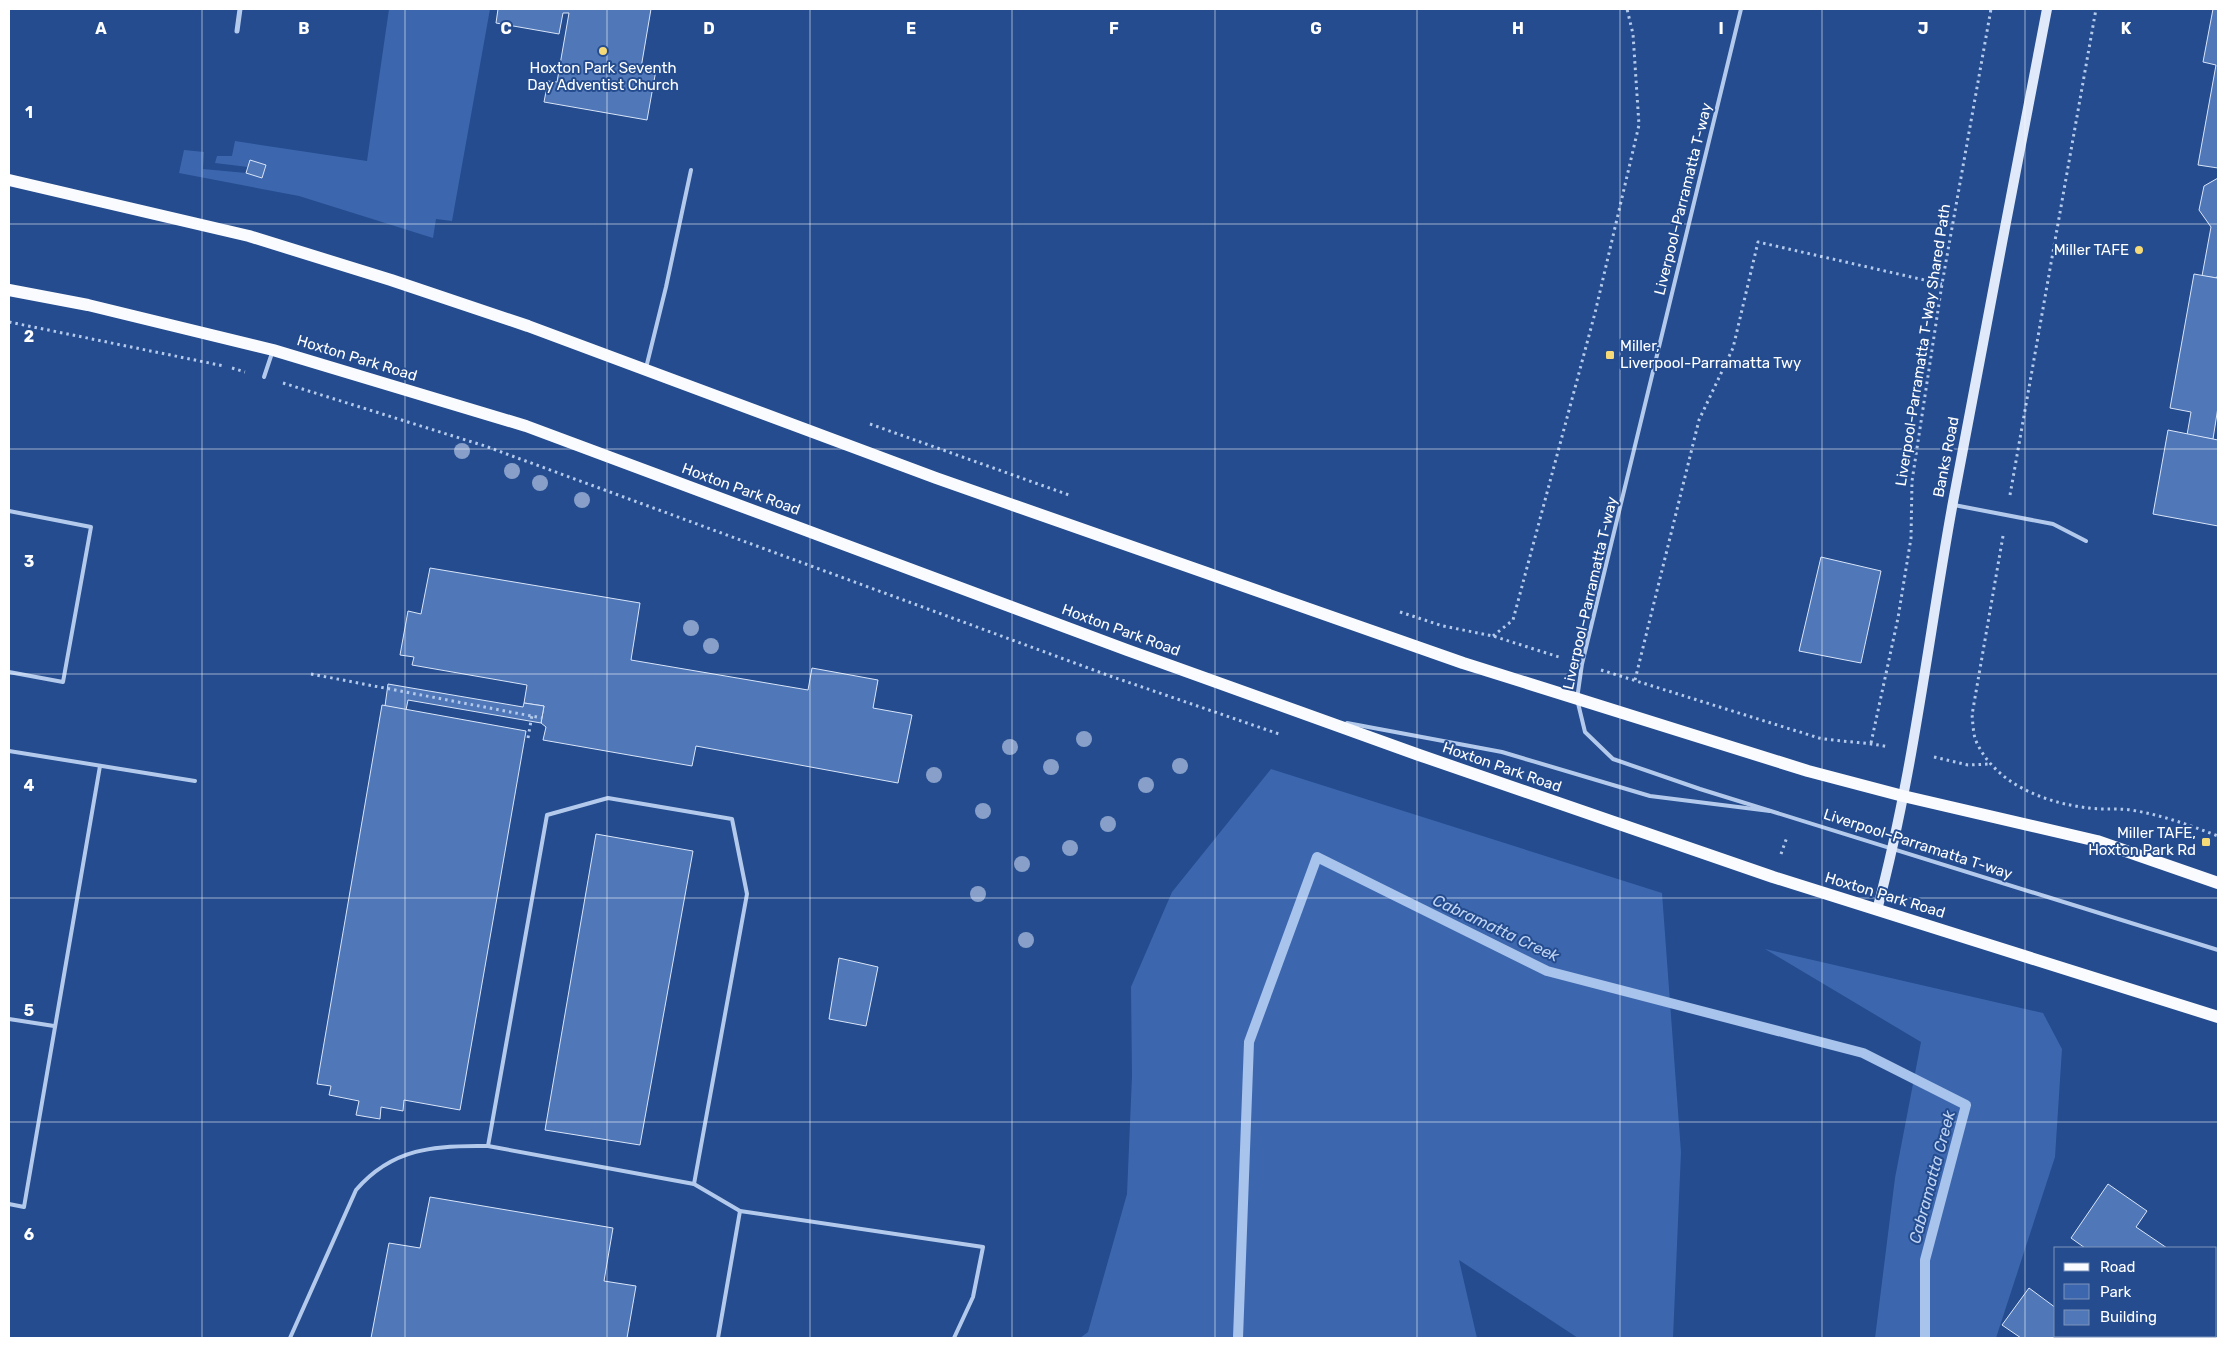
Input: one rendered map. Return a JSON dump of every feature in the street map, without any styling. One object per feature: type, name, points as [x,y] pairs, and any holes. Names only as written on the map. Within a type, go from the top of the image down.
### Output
[{"type":"main road","points":[[9,180],[250,236],[528,326],[945,482],[1463,663],[1808,771],[1903,796],[2097,841],[2218,883]]},
{"type":"main road","name":"Hoxton Park Road","points":[[9,290],[88,304],[273,350],[526,426],[1127,650],[1313,717],[1764,874],[2218,1016]]},
{"type":"street","points":[[237,31],[240,9]]},
{"type":"street","name":"Banks Road","points":[[1877,910],[1893,848],[1903,796],[1952,504],[2047,9]]},
{"type":"lane","name":"Liverpool–Parramatta T-way","points":[[1741,9],[1590,632],[1577,699],[1585,732],[1613,759],[1700,789],[2218,950]]},
{"type":"lane","points":[[645,370],[666,287],[691,170]]},
{"type":"lane","points":[[264,377],[273,350]]},
{"type":"lane","points":[[1952,504],[2053,524],[2086,541]]},
{"type":"lane","points":[[9,511],[91,527],[63,682],[9,672]]},
{"type":"lane","points":[[1313,717],[1502,752],[1650,796],[1782,813]]},
{"type":"lane","points":[[9,751],[196,781]]},
{"type":"lane","points":[[9,1204],[24,1207],[100,766]]},
{"type":"lane","points":[[488,1146],[547,815],[608,798],[732,819],[747,894],[694,1184]]},
{"type":"lane","points":[[9,1019],[54,1026]]},
{"type":"lane","points":[[290,1338],[356,1190],[368,1176],[383,1165],[414,1150],[455,1145],[488,1146],[694,1184],[740,1211],[983,1247],[973,1297],[954,1338]]},
{"type":"lane","points":[[718,1338],[740,1211]]},
{"type":"path","points":[[1492,636],[1513,620],[1595,313],[1639,125],[1633,34],[1627,9]]},
{"type":"path","name":"Liverpool-Parramatta T-Way Shared Path","points":[[1942,284],[1758,242],[1733,348],[1699,420],[1635,680],[1819,738],[1854,744],[1871,743],[1898,618],[1911,538],[1912,481],[1942,284],[1991,9]]},
{"type":"path","points":[[2096,9],[1972,715],[1975,740],[1989,764],[1999,774],[2023,789],[2061,804],[2090,808],[2128,809],[2166,816],[2218,836]]},
{"type":"path","points":[[9,322],[227,367],[485,446],[1101,673],[1286,736]]},
{"type":"path","points":[[311,674],[542,718]]},
{"type":"path","points":[[528,738],[532,715]]},
{"type":"green space","points":[[389,9],[490,9],[452,221],[436,219],[433,238],[299,196],[179,173],[184,150],[204,152],[203,169],[246,173],[262,178],[266,165],[250,160],[248,167],[215,163],[217,156],[232,156],[235,141],[367,161]]},
{"type":"green space","points":[[1271,769],[1662,893],[1681,1152],[1673,1338],[1578,1338],[1459,1260],[1477,1338],[1080,1338],[1088,1332],[1127,1194],[1132,1076],[1131,987],[1172,892]]},
{"type":"green space","points":[[1765,949],[2043,1013],[2062,1049],[2055,1157],[1996,1338],[1875,1338],[1895,1178],[1921,1042]]},
{"type":"building","name":"Hoxton Park Seventh Day Adventist Church","points":[[498,9],[651,9],[641,68],[656,70],[647,120],[544,102],[548,81],[557,82],[569,13],[563,13],[559,34],[496,23]]},
{"type":"building","points":[[2213,9],[2218,9],[2218,168],[2198,165],[2216,65],[2203,62]]},
{"type":"building","points":[[250,160],[266,165],[262,178],[246,173]]},
{"type":"building","points":[[2218,178],[2217,278],[2202,276],[2211,227],[2199,210],[2204,186]]},
{"type":"building","points":[[2218,273],[2218,407],[2213,439],[2187,435],[2191,412],[2170,408],[2194,274],[2217,278]]},
{"type":"building","points":[[2168,430],[2218,440],[2218,526],[2153,514]]},
{"type":"building","points":[[1821,557],[1881,571],[1861,663],[1799,651]]},
{"type":"building","points":[[430,568],[640,603],[631,660],[808,690],[812,668],[878,680],[873,708],[912,715],[898,783],[696,746],[692,766],[543,740],[546,727],[541,723],[544,706],[524,703],[527,685],[412,665],[414,657],[400,655],[408,611],[421,614]]},
{"type":"building","points":[[388,684],[523,707],[524,703],[544,706],[541,723],[408,700],[406,710],[385,706]]},
{"type":"building","points":[[382,705],[526,731],[460,1110],[404,1100],[403,1111],[381,1107],[380,1119],[356,1115],[359,1101],[329,1095],[331,1086],[317,1084]]},
{"type":"building","points":[[596,834],[693,851],[640,1145],[545,1130]]},
{"type":"building","points":[[839,958],[878,967],[866,1026],[829,1019]]},
{"type":"building","points":[[2108,1184],[2147,1211],[2136,1227],[2166,1247],[2084,1247],[2071,1238]]},
{"type":"building","points":[[430,1197],[613,1228],[604,1281],[636,1286],[627,1338],[371,1338],[389,1243],[420,1248]]},
{"type":"building","points":[[2029,1288],[2054,1307],[2054,1337],[2125,1338],[2021,1338],[2002,1325]]},
{"type":"waterway","name":"Cabramatta Creek","points":[[1238,1338],[1249,1042],[1317,857],[1547,971],[1863,1053],[1966,1105],[1925,1260],[1925,1338]]},
{"type":"place","name":"Hoxton Park Seventh Day Adventist Church","points":[[603,51]]},
{"type":"place","name":"Miller TAFE","points":[[2139,250]]},
{"type":"place","name":"Miller, Liverpool-Parramatta Twy","points":[[1610,355]]},
{"type":"place","name":"Miller TAFE, Hoxton Park Rd","points":[[2206,842]]}]
